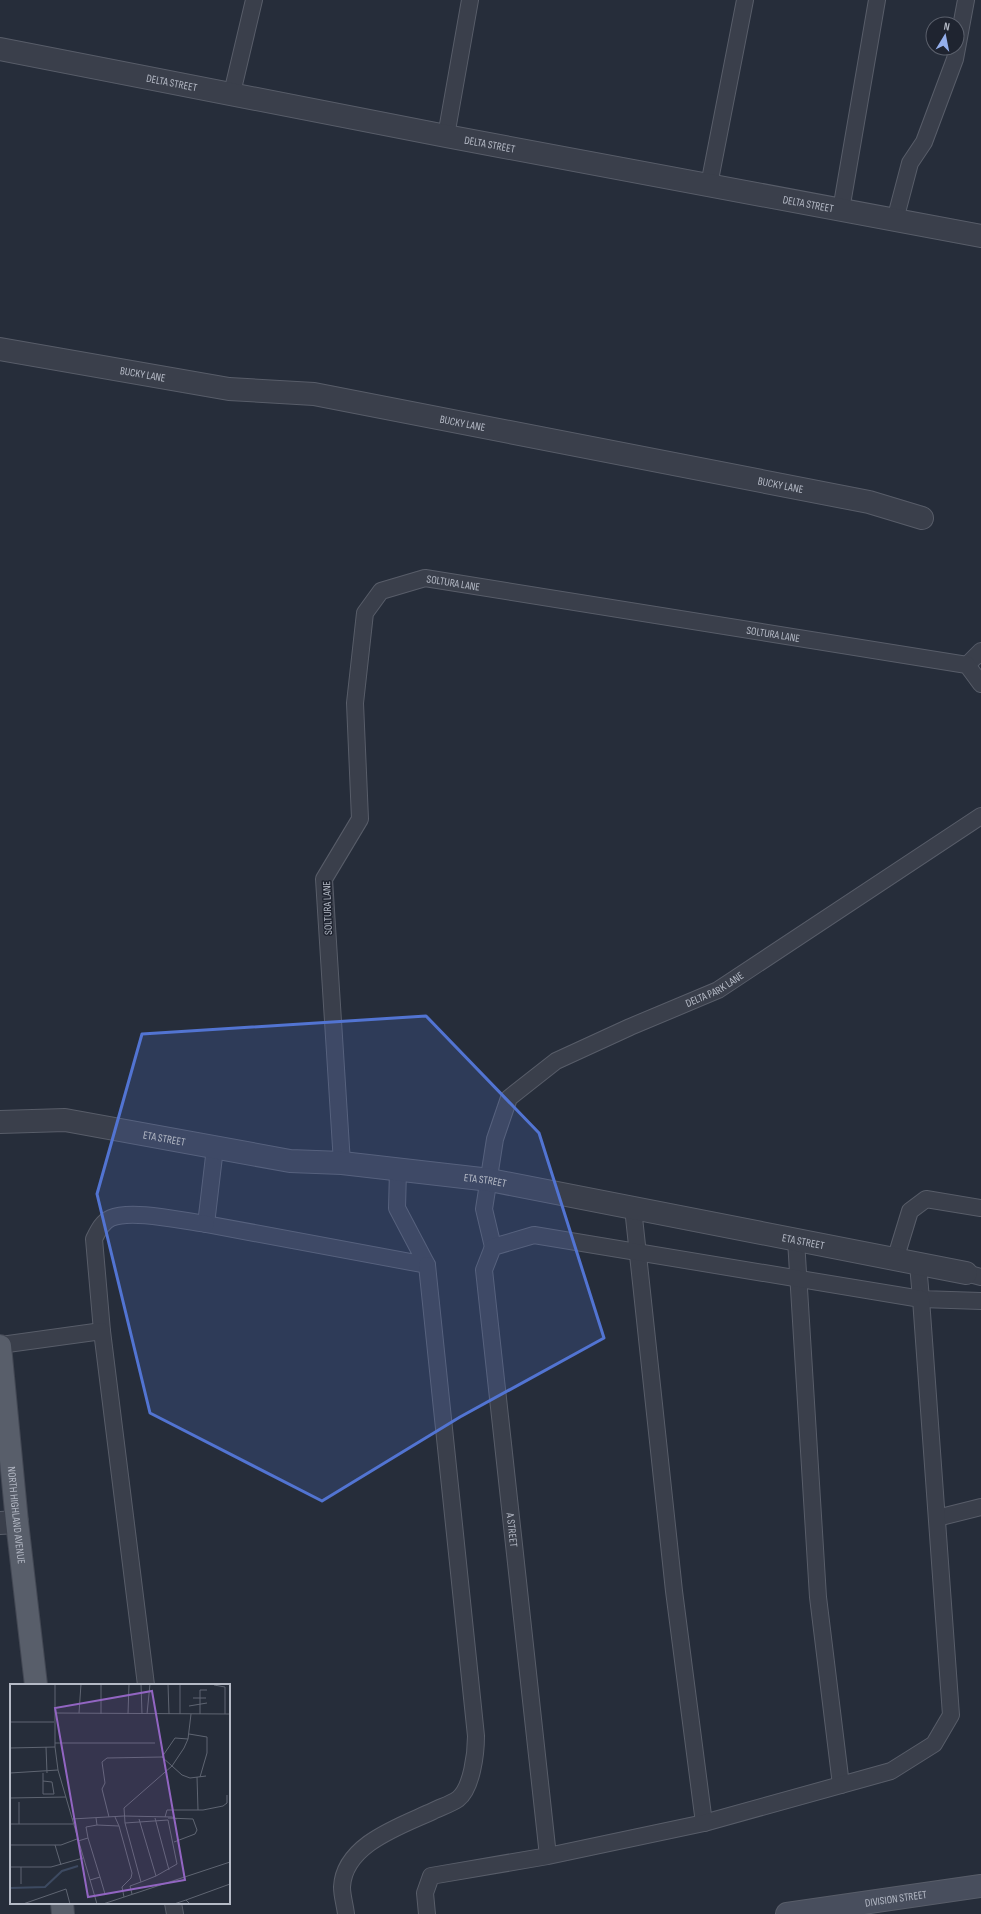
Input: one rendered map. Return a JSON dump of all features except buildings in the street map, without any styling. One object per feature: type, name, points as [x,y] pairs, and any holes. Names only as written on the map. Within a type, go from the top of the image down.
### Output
[{"type":"main road","name":"NORTH HIGHLAND AVENUE","points":[[0,1346],[8,1522],[36,1684]]},
{"type":"main road","name":"DIVISION STREET","points":[[787,1914],[981,1886]]},
{"type":"main road","points":[[62,1904],[63,1914]]},
{"type":"street","name":"DELTA STREET","points":[[0,49],[232,93],[446,136],[981,236]]},
{"type":"street","name":"BUCKY LANE","points":[[0,349],[229,389],[314,394],[869,502],[922,518]]},
{"type":"street","name":"ETA STREET","points":[[0,1122],[65,1120],[290,1161],[342,1163],[490,1180],[974,1275]]},
{"type":"lane","points":[[232,93],[254,0]]},
{"type":"lane","points":[[446,136],[470,0]]},
{"type":"lane","points":[[709,185],[745,0]]},
{"type":"lane","points":[[841,210],[877,0]]},
{"type":"lane","points":[[895,220],[910,163],[924,142],[955,59],[966,0]]},
{"type":"lane","name":"SOLTURA LANE","points":[[342,1163],[324,879],[360,819],[355,703],[365,612],[381,591],[425,578],[967,665]]},
{"type":"lane","points":[[981,651],[967,665],[981,684]]},
{"type":"lane","name":"DELTA PARK LANE","points":[[494,1247],[484,1209],[490,1180],[495,1139],[509,1098],[556,1061],[630,1027],[718,990],[981,816]]},
{"type":"lane","points":[[206,1224],[215,1148]]},
{"type":"lane","points":[[346,1914],[342,1887],[346,1869],[355,1855],[374,1839],[458,1799],[467,1786],[476,1753],[476,1736],[427,1265],[397,1208],[398,1170]]},
{"type":"lane","points":[[895,1260],[910,1211],[926,1199],[981,1208]]},
{"type":"lane","points":[[633,1208],[674,1591],[704,1823]]},
{"type":"lane","points":[[146,1684],[102,1331],[94,1239],[100,1227],[111,1218],[130,1214],[206,1224],[427,1265]]},
{"type":"lane","points":[[494,1247],[534,1235],[800,1277],[921,1299],[981,1301]]},
{"type":"lane","points":[[796,1240],[800,1277],[818,1597],[841,1785]]},
{"type":"lane","name":"A STREET","points":[[494,1247],[484,1270],[548,1856]]},
{"type":"lane","points":[[427,1914],[425,1893],[431,1876],[548,1856],[704,1823],[891,1772],[934,1744],[951,1715],[918,1264]]},
{"type":"lane","points":[[0,1346],[102,1331]]},
{"type":"lane","points":[[937,1518],[981,1507]]},
{"type":"lane","points":[[173,1904],[175,1914]]},
{"type":"highlighted area","points":[[426,1016],[539,1133],[604,1338],[460,1417],[322,1501],[150,1413],[97,1194],[142,1034]]}]
